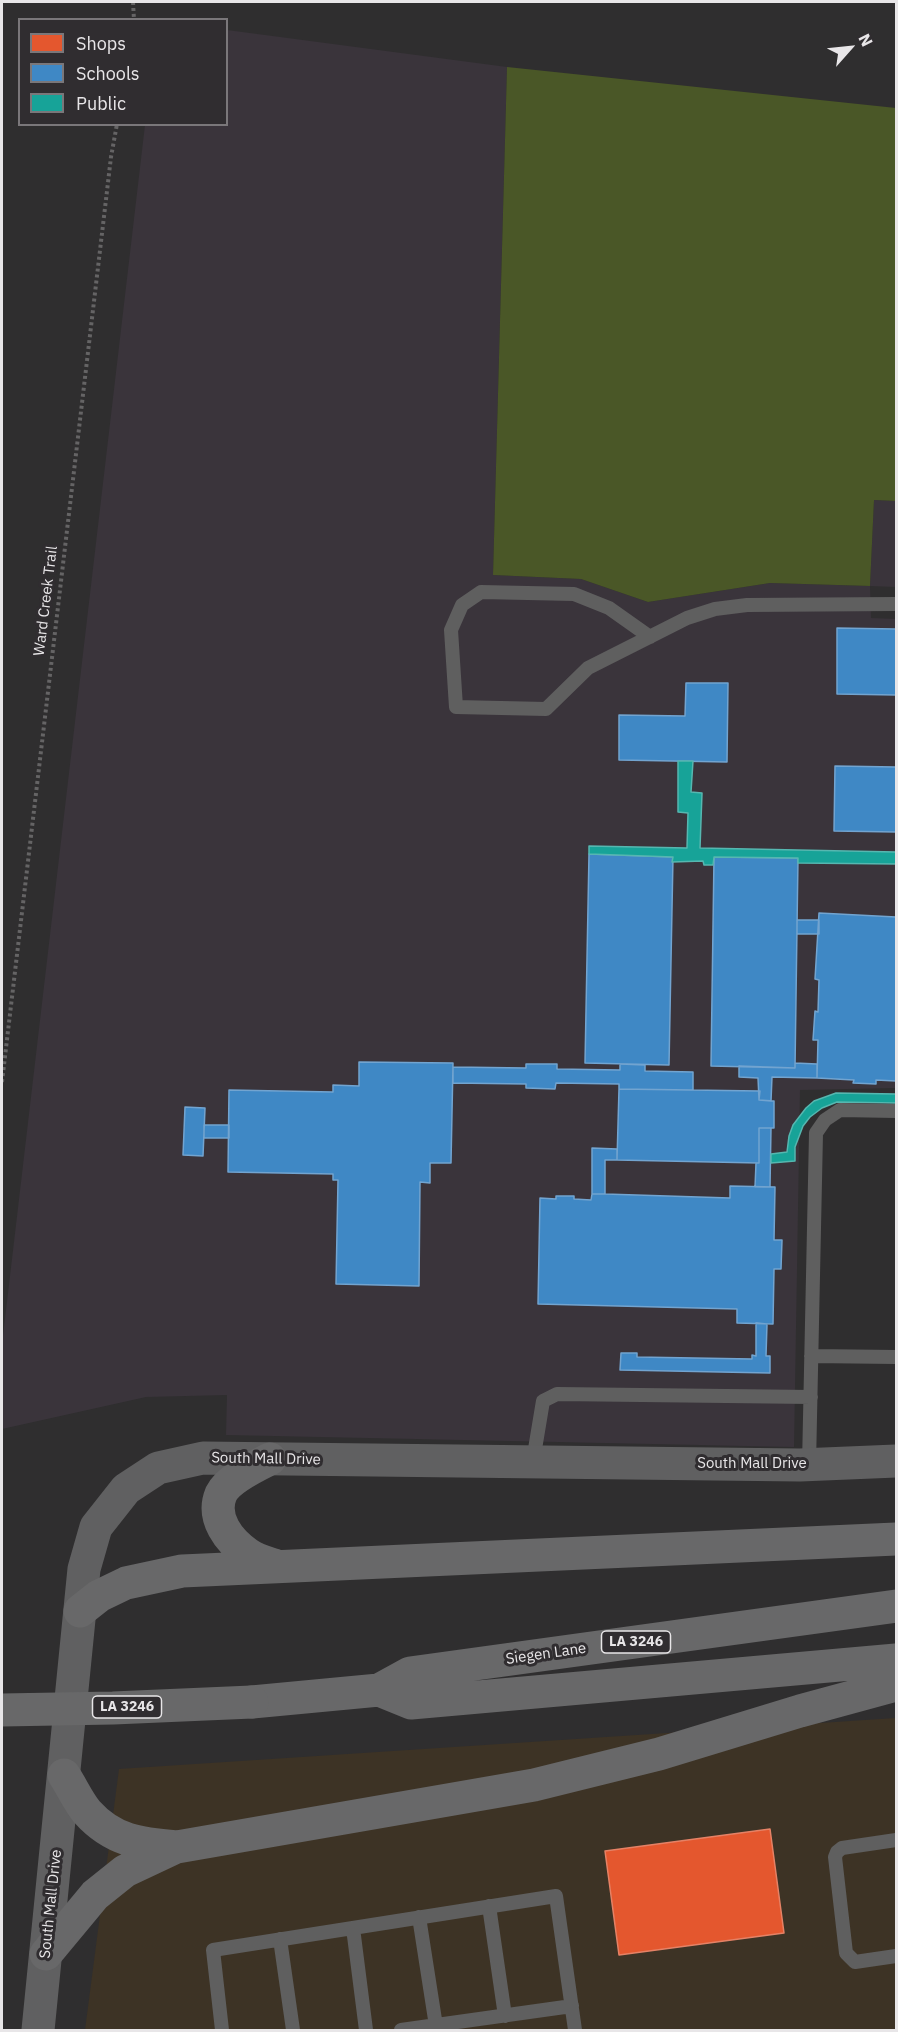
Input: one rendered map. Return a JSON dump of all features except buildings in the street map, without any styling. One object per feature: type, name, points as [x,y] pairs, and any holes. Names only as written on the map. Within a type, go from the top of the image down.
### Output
[{"type":"main road","points":[[270,1459],[239,1476],[221,1494],[218,1516],[229,1538],[249,1555],[274,1565]]},
{"type":"main road","points":[[80,1611],[99,1596],[126,1583],[182,1570],[897,1539]]},
{"type":"main road","name":"Siegen Lane","points":[[2,1710],[252,1702],[379,1690],[410,1673],[897,1606]]},
{"type":"main road","name":"Siegen Lane","points":[[379,1690],[411,1703],[897,1660]]},
{"type":"main road","points":[[64,1775],[87,1811],[115,1836],[143,1844],[177,1847],[534,1785],[659,1754],[897,1685]]},
{"type":"main road","points":[[46,1954],[102,1889],[125,1871],[177,1847]]},
{"type":"street","name":"South Mall Drive","points":[[43,2025],[46,1954],[84,1569],[96,1527],[126,1489],[158,1468],[203,1458],[809,1465],[897,1461]]},
{"type":"lane","points":[[650,637],[609,608],[574,594],[481,592],[462,605],[451,630],[456,707],[546,709],[588,668],[650,637],[687,618],[715,609],[747,605],[897,604]]},
{"type":"lane","points":[[809,1465],[816,1133],[825,1120],[840,1110],[897,1111]]},
{"type":"lane","points":[[811,1356],[897,1358]]},
{"type":"lane","points":[[533,1462],[543,1401],[557,1394],[811,1396]]},
{"type":"lane","points":[[897,1840],[842,1848],[835,1857],[846,1953],[849,1958],[855,1962],[897,1956]]},
{"type":"lane","points":[[222,2031],[213,1950],[556,1896],[575,2031]]},
{"type":"lane","points":[[489,1906],[505,2016]]},
{"type":"lane","points":[[419,1917],[436,2026]]},
{"type":"lane","points":[[353,1928],[366,2031]]},
{"type":"lane","points":[[280,1940],[293,2031]]},
{"type":"lane","points":[[401,2031],[572,2006]]},
{"type":"path","points":[[133,2],[134,18]]},
{"type":"path","name":"Ward Creek Trail","points":[[2,1082],[109,168],[117,126]]},
{"type":"shaded area","points":[[228,30],[507,67],[493,575],[581,579],[648,602],[770,583],[870,586],[871,618],[896,619],[896,1088],[800,1090],[794,1447],[226,1435],[227,1395],[146,1397],[2,1429],[2,1344],[145,126],[228,126]]},
{"type":"shaded area","points":[[874,500],[896,501],[896,587],[870,586]]},
{"type":"shaded area","points":[[896,1718],[896,2030],[85,2030],[119,1769]]},
{"type":"green space","points":[[507,67],[896,108],[896,501],[874,500],[870,586],[770,583],[648,602],[581,579],[493,575]]}]
